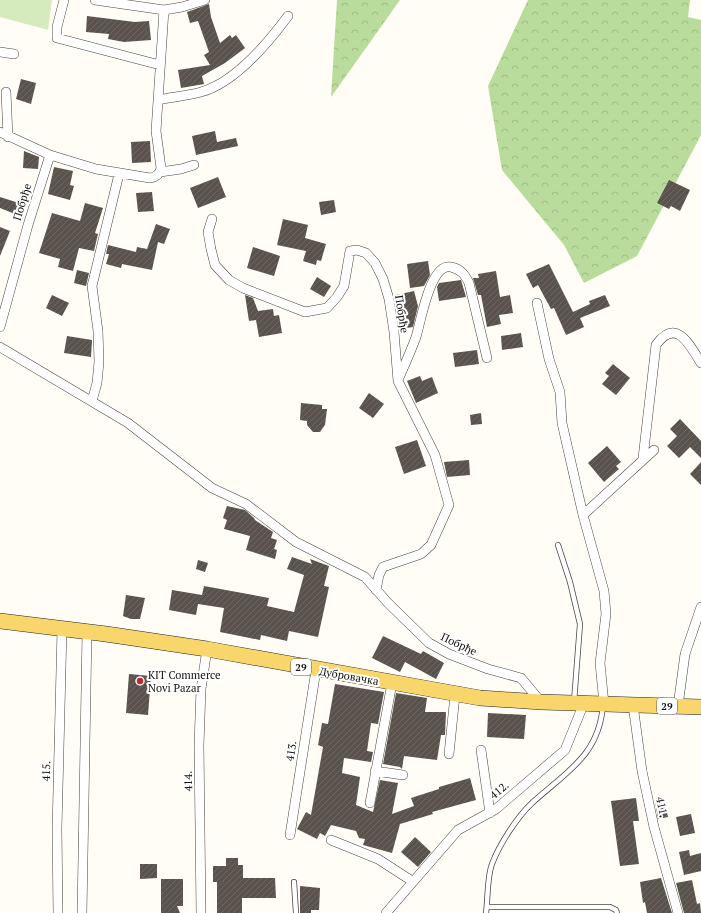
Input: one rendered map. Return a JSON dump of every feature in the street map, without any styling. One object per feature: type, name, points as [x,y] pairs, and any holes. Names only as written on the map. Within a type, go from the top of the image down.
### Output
[{"type":"main road","name":"Дубровачка","points":[[0,621],[207,649],[316,670],[480,698],[604,704]]},
{"type":"main road","name":"29","points":[[604,704],[701,707]]},
{"type":"street","points":[[64,0],[56,27],[57,38],[160,65]]},
{"type":"street","points":[[95,0],[164,10],[205,0]]},
{"type":"street","points":[[6,92],[4,134],[50,155],[96,169],[119,174],[150,178],[155,177],[160,172],[161,168],[156,131],[164,10]]},
{"type":"street","points":[[158,100],[202,92],[227,80],[277,30],[288,16]]},
{"type":"street","points":[[0,52],[14,54]]},
{"type":"street","name":"Побрђе","points":[[0,327],[28,225],[50,155]]},
{"type":"street","points":[[160,172],[181,170],[194,165]]},
{"type":"street","points":[[92,401],[97,383],[99,362],[98,331],[92,286],[119,174]]},
{"type":"street","name":"Побрђе","points":[[212,219],[208,232],[215,265],[229,280],[243,288],[305,312],[327,308],[344,286],[350,251],[357,250],[366,253],[374,263],[383,279],[389,299],[394,332],[398,381],[422,432],[431,446],[449,505],[431,545],[421,554],[383,567],[378,575],[376,590]]},
{"type":"street","points":[[398,381],[415,338],[433,280],[442,268],[450,267],[457,269],[464,273],[469,283],[487,358]]},
{"type":"street","points":[[537,303],[549,359],[560,392],[562,424],[583,515],[602,580],[606,601],[600,663],[604,704]]},
{"type":"street","points":[[643,458],[656,346],[662,336],[672,332],[681,335],[701,363]]},
{"type":"street","name":"Побрђе","points":[[0,347],[128,423],[212,488],[246,504],[296,542],[365,577],[376,590],[430,643],[456,657],[488,669],[521,678],[541,702]]},
{"type":"street","points":[[583,515],[643,458],[654,450]]},
{"type":"street","points":[[678,706],[685,654],[701,607]]},
{"type":"street","name":"415.","points":[[58,913],[57,829],[62,629]]},
{"type":"street","points":[[82,913],[87,632]]},
{"type":"street","name":"414.","points":[[201,913],[199,744],[201,689],[207,649]]},
{"type":"street","name":"413.","points":[[290,835],[316,670]]},
{"type":"street","points":[[370,803],[392,683]]},
{"type":"street","points":[[449,754],[455,694]]},
{"type":"street","name":"412.","points":[[386,913],[412,881],[458,830],[490,813],[564,750],[579,703]]},
{"type":"street","name":"411.","points":[[633,704],[642,771],[654,827],[678,913]]},
{"type":"street","points":[[481,750],[490,813]]},
{"type":"street","points":[[375,771],[403,776]]},
{"type":"street","points":[[331,840],[378,858],[412,881]]},
{"type":"lane","points":[[558,545],[568,575],[580,624],[579,703]]},
{"type":"lane","points":[[486,913],[491,865],[511,830],[531,804],[571,770],[586,754],[598,735],[602,721],[604,704]]},
{"type":"lane","points":[[294,882],[296,913]]},
{"type":"lane","points":[[487,907],[610,907],[618,913]]},
{"type":"green space","points":[[0,0],[52,0],[48,30],[0,17]]},
{"type":"green space","points":[[337,0],[400,0],[331,97]]},
{"type":"green space","points":[[528,0],[690,0],[688,17],[701,20],[701,135],[637,256],[584,283],[564,245],[502,170],[488,86]]},
{"type":"building","points":[[209,4],[211,17],[220,43],[230,35],[232,38],[236,35],[245,48],[225,63],[202,76],[204,84],[181,88],[178,70],[210,65],[204,55],[209,52],[198,21],[190,23],[187,12]]},
{"type":"building","points":[[87,16],[135,22],[149,21],[151,40],[124,42],[108,39],[109,34],[86,32]]},
{"type":"building","points":[[21,79],[36,83],[31,104],[16,99]]},
{"type":"building","points":[[215,131],[217,142],[236,138],[238,146],[196,155],[192,136]]},
{"type":"building","points":[[150,141],[151,162],[132,163],[131,142]]},
{"type":"building","points":[[24,151],[39,157],[38,169],[23,168]]},
{"type":"building","points":[[54,167],[73,171],[70,185],[74,186],[70,200],[48,194]]},
{"type":"building","points":[[218,177],[226,197],[198,208],[190,188]]},
{"type":"building","points":[[669,180],[690,190],[680,211],[671,206],[669,209],[657,203]]},
{"type":"building","points":[[152,192],[154,211],[138,212],[136,193]]},
{"type":"building","points":[[0,197],[19,203],[15,214],[0,208]]},
{"type":"building","points":[[334,200],[336,212],[321,215],[319,202]]},
{"type":"building","points":[[85,203],[103,208],[95,233],[98,234],[94,251],[79,248],[73,271],[58,267],[60,259],[39,253],[52,213],[80,221]]},
{"type":"building","points":[[283,219],[308,225],[305,238],[326,244],[321,261],[317,260],[316,265],[303,261],[306,251],[277,245]]},
{"type":"building","points":[[156,224],[170,229],[164,244],[158,242],[152,270],[122,264],[121,268],[106,264],[109,254],[106,254],[108,245],[136,252],[137,247],[147,249]]},
{"type":"building","points":[[0,227],[10,231],[0,256]]},
{"type":"building","points":[[253,247],[280,256],[274,276],[247,268]]},
{"type":"building","points":[[428,261],[430,275],[424,286],[410,288],[407,264]]},
{"type":"building","points":[[549,264],[573,312],[590,304],[589,301],[605,295],[610,306],[580,318],[584,327],[566,335],[554,308],[551,309],[538,285],[533,288],[526,274]]},
{"type":"building","points":[[77,270],[89,273],[86,286],[74,283]]},
{"type":"building","points":[[496,271],[500,297],[510,295],[513,313],[499,315],[501,324],[487,327],[481,295],[478,295],[473,278],[479,278],[478,274]]},
{"type":"building","points":[[317,277],[331,286],[324,297],[310,289]]},
{"type":"building","points":[[461,280],[466,297],[439,301],[437,287],[439,283]]},
{"type":"building","points":[[414,291],[418,306],[413,327],[401,329],[396,295]]},
{"type":"building","points":[[52,295],[69,303],[62,316],[46,308]]},
{"type":"building","points":[[245,295],[253,298],[258,311],[273,309],[274,316],[279,315],[282,333],[259,337],[256,320],[249,321]]},
{"type":"building","points":[[521,333],[523,347],[502,350],[501,336]]},
{"type":"building","points":[[67,336],[92,340],[91,357],[64,353]]},
{"type":"building","points":[[477,350],[479,364],[455,367],[453,353]]},
{"type":"building","points":[[613,364],[630,378],[616,395],[602,384],[609,376],[605,373]]},
{"type":"building","points":[[420,376],[422,381],[432,377],[438,393],[416,403],[407,381]]},
{"type":"building","points":[[369,393],[384,404],[373,418],[359,408]]},
{"type":"building","points":[[301,403],[322,405],[322,409],[327,409],[325,425],[320,432],[313,432],[307,425],[307,421],[300,420]]},
{"type":"building","points":[[481,413],[482,424],[471,425],[470,415]]},
{"type":"building","points":[[680,419],[701,441],[701,458],[690,447],[679,458],[667,446],[677,436],[670,429]]},
{"type":"building","points":[[417,440],[426,466],[404,474],[395,447]]},
{"type":"building","points":[[607,446],[621,462],[616,466],[619,469],[604,482],[588,463]]},
{"type":"building","points":[[469,460],[470,475],[447,477],[444,462]]},
{"type":"building","points":[[701,462],[701,485],[690,474]]},
{"type":"building","points":[[227,506],[245,510],[255,520],[273,532],[271,538],[277,540],[274,549],[277,550],[275,559],[246,550],[250,536],[224,529],[227,520],[223,518]]},
{"type":"building","points":[[292,557],[312,564],[310,559],[329,566],[324,586],[329,587],[318,637],[289,631],[287,641],[261,635],[260,640],[220,632],[224,608],[198,604],[196,615],[169,610],[172,590],[202,595],[204,586],[269,598],[267,606],[294,612],[304,575],[287,569]]},
{"type":"building","points":[[198,560],[208,563],[205,572],[196,569]]},
{"type":"building","points":[[126,595],[145,598],[140,619],[131,619],[123,616]]},
{"type":"building","points":[[383,636],[421,654],[423,651],[444,663],[436,679],[405,662],[400,672],[372,658]]},
{"type":"building","points":[[129,674],[151,676],[148,715],[126,713]]},
{"type":"building","points":[[335,684],[384,692],[378,724],[371,723],[367,751],[373,752],[371,762],[344,758],[342,773],[360,777],[356,805],[373,812],[380,780],[398,783],[392,814],[414,806],[411,798],[439,789],[439,787],[470,778],[476,800],[432,812],[433,814],[400,824],[392,853],[363,845],[365,839],[359,838],[356,831],[331,825],[325,836],[320,833],[317,839],[297,829],[306,812],[311,815],[323,747],[318,745],[322,723],[328,724]]},
{"type":"building","points":[[396,693],[427,698],[425,712],[446,712],[445,735],[441,735],[437,760],[404,756],[402,769],[400,767],[383,764]]},
{"type":"building","points":[[488,713],[526,715],[524,739],[487,737]]},
{"type":"building","points":[[636,798],[639,821],[633,821],[639,864],[620,866],[611,801]]},
{"type":"building","points":[[664,799],[668,817],[658,819],[655,801]]},
{"type":"building","points":[[691,814],[695,833],[680,836],[676,817]]},
{"type":"building","points":[[415,837],[431,852],[418,867],[401,852]]},
{"type":"building","points":[[689,850],[690,856],[701,853],[701,871],[684,875],[679,852]]},
{"type":"building","points":[[226,858],[238,858],[238,865],[243,865],[243,878],[275,878],[276,898],[242,898],[242,913],[217,913],[217,882],[213,882],[213,866],[226,866]]},
{"type":"building","points":[[140,864],[157,864],[157,878],[140,879]]},
{"type":"building","points":[[661,878],[672,913],[647,913],[645,902],[643,903],[640,882]]},
{"type":"building","points":[[161,879],[183,879],[183,906],[177,906],[180,913],[161,913]]},
{"type":"building","points":[[692,880],[697,904],[700,903],[701,913],[684,913],[676,883]]},
{"type":"building","points":[[300,886],[320,888],[319,910],[311,910],[311,913],[300,913]]},
{"type":"place","name":"KIT Commerce Novi Pazar","points":[[140,681]]}]
